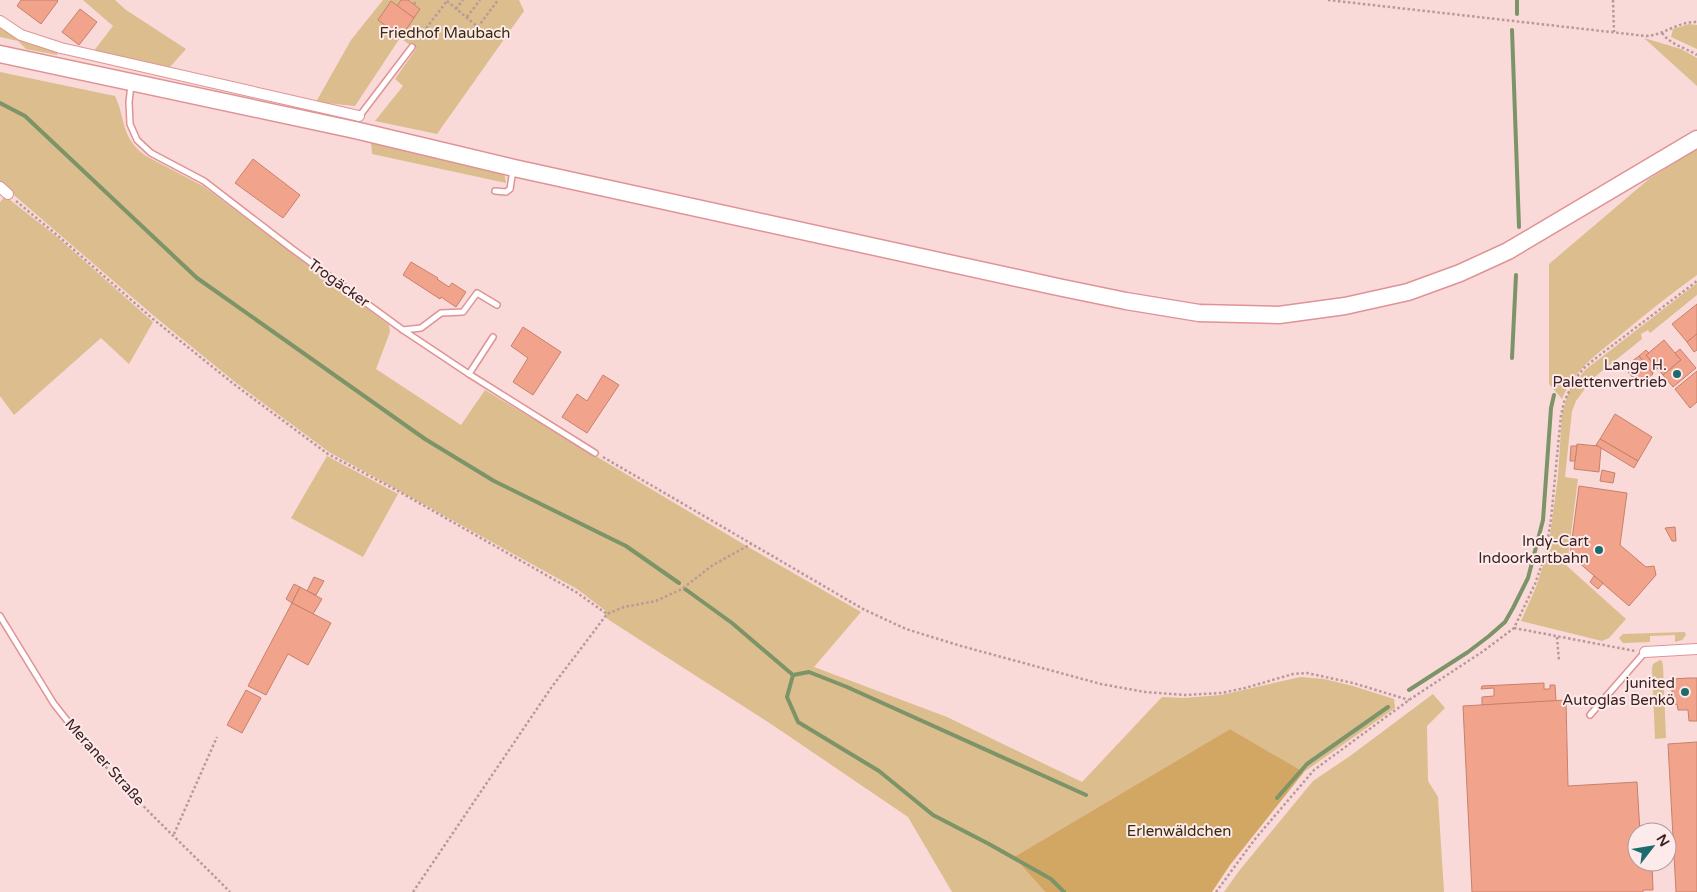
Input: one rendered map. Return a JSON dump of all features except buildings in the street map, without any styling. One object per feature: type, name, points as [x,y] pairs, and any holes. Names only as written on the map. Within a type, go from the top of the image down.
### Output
[{"type":"main road","points":[[0,54],[131,82],[357,123],[514,168],[1126,301],[1199,312],[1279,315],[1354,304],[1408,292],[1460,273],[1508,251],[1697,139]]},
{"type":"street","points":[[0,21],[21,35],[61,48],[357,123]]},
{"type":"street","points":[[0,187],[8,194]]},
{"type":"street","points":[[1645,652],[1697,649]]},
{"type":"lane","points":[[357,123],[383,90],[412,46]]},
{"type":"lane","name":"Trogäcker","points":[[131,82],[129,102],[130,124],[137,140],[151,153],[204,181],[432,352],[595,453]]},
{"type":"lane","points":[[495,191],[506,192],[510,189],[514,168]]},
{"type":"lane","points":[[403,330],[421,328],[441,314],[463,312],[477,293],[497,305]]},
{"type":"lane","points":[[469,374],[493,337]]},
{"type":"lane","name":"Meraner Straße","points":[[0,616],[54,704],[85,743]]},
{"type":"lane","points":[[1590,715],[1645,652]]},
{"type":"path","points":[[414,4],[417,0]]},
{"type":"path","points":[[412,46],[447,0],[478,27],[498,0]]},
{"type":"path","points":[[456,9],[463,0]]},
{"type":"path","points":[[467,17],[480,0]]},
{"type":"path","points":[[1328,0],[1646,36],[1662,33],[1682,22],[1697,22]]},
{"type":"path","points":[[1612,0],[1614,32]]},
{"type":"path","points":[[1662,33],[1667,40],[1697,55]]},
{"type":"path","points":[[8,194],[153,320],[235,385],[328,454],[398,491],[576,592],[607,614]]},
{"type":"path","points":[[1216,892],[1255,840],[1314,770],[1409,700],[1482,652],[1514,628],[1535,584],[1546,552],[1552,519],[1561,415],[1568,391],[1584,368],[1697,281]]},
{"type":"path","points":[[595,453],[863,609],[899,626],[961,646],[1101,684],[1145,692],[1185,695],[1220,693],[1293,674],[1306,673],[1354,683],[1409,700]]},
{"type":"path","points":[[413,892],[551,688],[607,614],[624,607],[656,601],[682,589],[713,565],[752,544]]},
{"type":"path","points":[[1514,628],[1630,651],[1645,652]]},
{"type":"path","points":[[1557,636],[1559,660]]},
{"type":"path","points":[[174,834],[217,737]]},
{"type":"path","name":"Meraner Straße","points":[[85,743],[119,782],[174,834],[230,892]]},
{"type":"green space","points":[[83,0],[115,0],[126,10],[186,49],[169,68],[93,52],[113,26]]},
{"type":"green space","name":"Friedhof Maubach","points":[[383,0],[519,0],[524,11],[437,134],[375,121],[403,86],[395,79],[416,49],[400,38],[355,106],[316,102],[351,40]]},
{"type":"green space","points":[[1689,24],[1697,25],[1697,49],[1671,37],[1673,29]]},
{"type":"green space","points":[[0,26],[58,50],[57,55],[26,49],[18,41],[0,37]]},
{"type":"green space","points":[[1644,38],[1681,49],[1697,58],[1697,86]]},
{"type":"green space","points":[[0,72],[115,96],[128,136],[146,156],[203,186],[389,325],[390,332],[376,369],[461,425],[485,390],[861,612],[814,667],[947,717],[1082,782],[1162,697],[1184,698],[1221,695],[1300,677],[1324,679],[1394,699],[1395,708],[1304,772],[1230,729],[1014,857],[1045,892],[952,892],[908,817],[774,726],[612,622],[605,617],[606,611],[577,589],[329,452],[235,382],[154,316],[0,183]]},
{"type":"green space","points":[[371,142],[504,173],[506,183],[372,154]]},
{"type":"green space","points":[[1697,149],[1697,275],[1588,362],[1573,379],[1562,399],[1549,384],[1549,264],[1649,179]]},
{"type":"green space","points":[[5,196],[56,236],[153,322],[129,364],[101,338],[14,415],[0,396],[0,202]]},
{"type":"green space","points":[[1697,283],[1697,295],[1650,333],[1648,330],[1641,334],[1642,339],[1592,379],[1576,401],[1572,411],[1565,477],[1578,479],[1567,566],[1626,619],[1609,638],[1602,641],[1521,621],[1536,587],[1548,550],[1558,476],[1562,413],[1569,391],[1585,370]]},
{"type":"green space","points":[[327,456],[398,494],[363,557],[291,518]]},
{"type":"green space","points":[[1685,632],[1686,635],[1682,640],[1675,642],[1675,635],[1650,636],[1650,642],[1623,643],[1619,638],[1623,634]]},
{"type":"green space","points":[[1660,660],[1663,666],[1666,738],[1655,739],[1652,668],[1653,664]]},
{"type":"green space","points":[[1433,694],[1445,708],[1427,726],[1428,781],[1438,797],[1444,892],[1224,892],[1313,781]]},
{"type":"green space","name":"Erlenwäldchen","points":[[1230,729],[1304,772],[1230,865],[1212,892],[1045,892],[1014,857]]},
{"type":"waterway","points":[[1517,0],[1517,14]]},
{"type":"waterway","points":[[1512,30],[1519,227]]},
{"type":"waterway","points":[[0,103],[25,116],[197,278],[425,439],[494,481],[626,546],[679,583]]},
{"type":"waterway","points":[[1512,358],[1516,275]]},
{"type":"waterway","points":[[1409,690],[1468,652],[1505,622],[1528,578],[1543,520],[1551,408],[1554,395]]},
{"type":"waterway","points":[[685,589],[732,623],[793,675],[787,697],[798,722],[879,771],[933,815],[1051,879],[1064,892]]},
{"type":"waterway","points":[[793,675],[809,672],[847,687],[1086,795]]},
{"type":"waterway","points":[[1277,798],[1307,764],[1388,707]]},
{"type":"place","name":"Lange H. Palettenvertrieb","points":[[1677,374]]},
{"type":"place","name":"Indy-Cart Indoorkartbahn","points":[[1599,550]]},
{"type":"place","name":"junited Autoglas Benkö","points":[[1685,692]]}]
